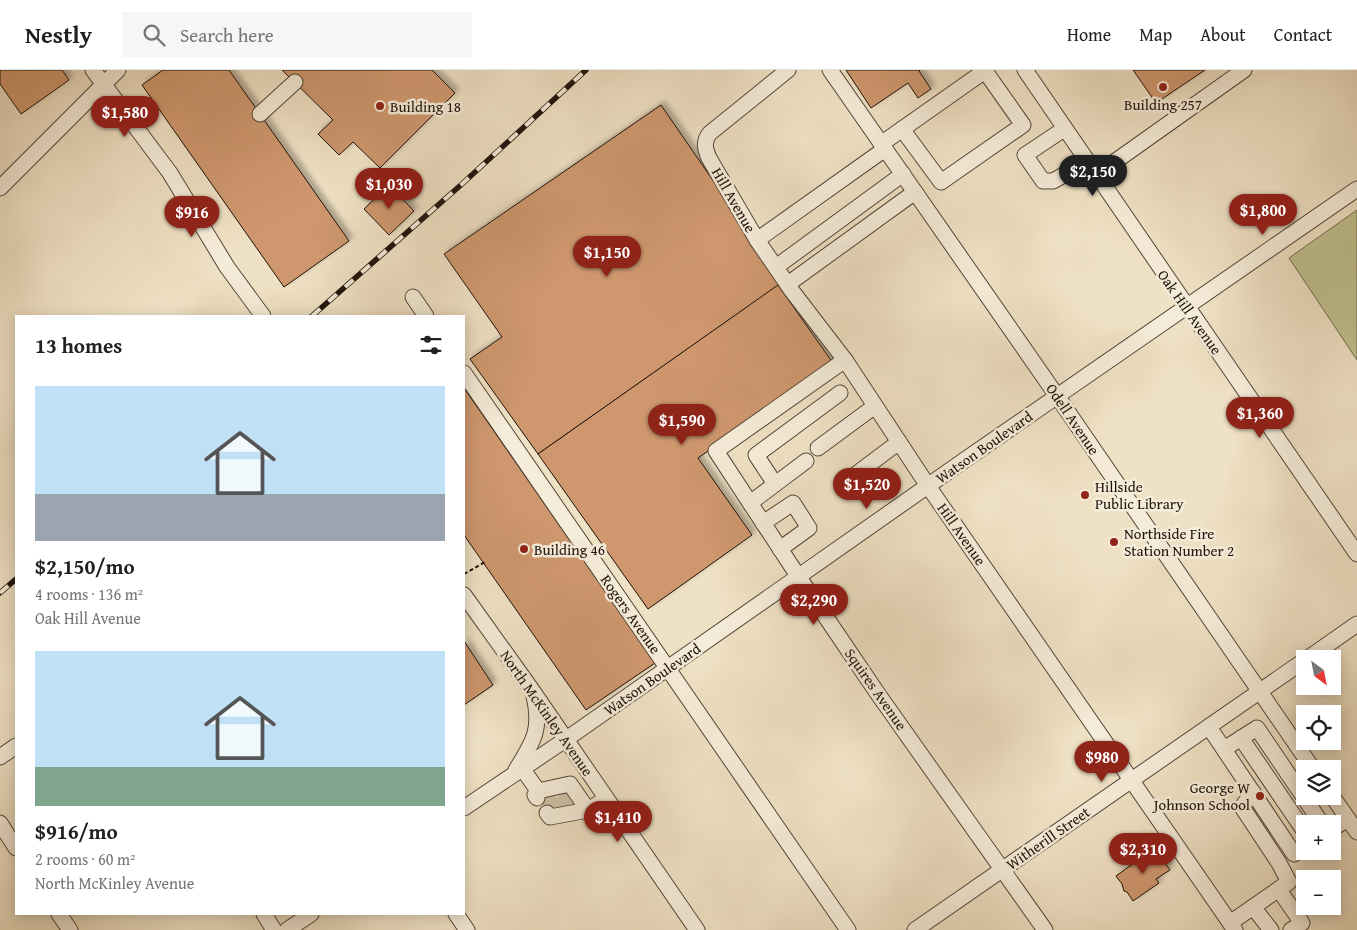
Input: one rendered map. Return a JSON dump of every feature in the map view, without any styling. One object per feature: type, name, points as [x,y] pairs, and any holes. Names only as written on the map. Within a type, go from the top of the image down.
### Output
[{"type":"street","points":[[93,70],[170,173],[227,268],[262,315]]},
{"type":"street","points":[[0,188],[118,70]]},
{"type":"street","name":"Hill Avenue","points":[[788,70],[710,133],[706,138],[705,148],[709,158],[757,240],[845,360],[928,486],[1232,926]]},
{"type":"street","name":"Odell Avenue","points":[[830,70],[1058,396],[1307,760]]},
{"type":"street","points":[[757,240],[883,146],[902,129],[986,70],[1023,124],[941,182],[902,129]]},
{"type":"street","name":"Oak Hill Avenue","points":[[1025,70],[1357,554]]},
{"type":"street","points":[[1096,175],[1244,70]]},
{"type":"street","points":[[260,114],[295,82]]},
{"type":"street","points":[[1064,129],[1025,155],[1043,181],[1053,181],[1087,162]]},
{"type":"street","points":[[776,267],[903,174]]},
{"type":"street","name":"Watson Boulevard","points":[[465,807],[565,740],[798,576],[1357,189]]},
{"type":"street","points":[[788,284],[915,192]]},
{"type":"street","points":[[413,297],[425,315]]},
{"type":"street","name":"Squires Avenue","points":[[845,360],[716,452],[878,694],[1045,930]]},
{"type":"street","name":"Rogers Avenue","points":[[465,374],[848,930]]},
{"type":"street","points":[[775,484],[756,455],[840,393]]},
{"type":"street","points":[[818,448],[875,406]]},
{"type":"street","points":[[843,484],[899,442]]},
{"type":"street","points":[[750,503],[806,461]]},
{"type":"street","points":[[763,523],[793,503],[809,528],[780,549]]},
{"type":"street","name":"North McKinley Avenue","points":[[465,596],[532,690],[697,930]]},
{"type":"street","name":"Witherill Street","points":[[1320,650],[1357,624]]},
{"type":"street","name":"Witherill Street","points":[[915,930],[1296,667]]},
{"type":"street","points":[[532,690],[537,726],[534,741],[517,771],[558,801],[606,799]]},
{"type":"street","points":[[1209,727],[1253,792],[1296,845]]},
{"type":"street","points":[[1224,749],[1257,728],[1316,815]]},
{"type":"street","points":[[1241,738],[1296,819]]},
{"type":"street","points":[[0,757],[15,747]]},
{"type":"street","points":[[558,801],[588,772]]},
{"type":"street","points":[[1232,926],[1254,907],[1289,882],[1279,863],[1242,807],[1253,792]]},
{"type":"street","points":[[1338,805],[1357,832]]},
{"type":"street","points":[[1341,823],[1348,819]]},
{"type":"street","points":[[0,823],[15,846]]},
{"type":"street","points":[[1279,863],[1296,852]]},
{"type":"street","points":[[1279,890],[1302,923],[1291,930]]},
{"type":"street","points":[[1254,907],[1271,930]]},
{"type":"street","points":[[60,915],[70,930]]},
{"type":"street","points":[[265,915],[274,930]]},
{"type":"street","points":[[287,930],[310,915]]},
{"type":"street","points":[[457,915],[467,930]]},
{"type":"path","points":[[465,573],[486,562]]},
{"type":"green space","points":[[1357,210],[1357,360],[1289,258]]},
{"type":"building","points":[[0,70],[62,70],[69,80],[21,114],[0,84]]},
{"type":"building","points":[[163,70],[229,70],[349,241],[284,287],[142,85]]},
{"type":"building","name":"Building 18","points":[[282,70],[432,70],[455,93],[380,168],[353,142],[339,155],[318,134],[333,120]]},
{"type":"building","points":[[846,70],[920,70],[931,89],[918,98],[908,83],[871,108]]},
{"type":"building","name":"Building 257","points":[[1133,70],[1205,70],[1156,103]]},
{"type":"building","points":[[661,105],[783,282],[538,454],[470,359],[502,337],[444,254]]},
{"type":"building","points":[[389,185],[414,211],[389,235],[364,209]]},
{"type":"building","points":[[778,285],[833,363],[698,458],[752,535],[648,609],[538,454]]},
{"type":"building","name":"Building 46","points":[[465,389],[655,663],[586,710],[465,536]]},
{"type":"building","points":[[465,643],[493,685],[465,704]]},
{"type":"building","points":[[1152,850],[1155,854],[1157,852],[1170,870],[1156,879],[1159,883],[1133,901],[1127,892],[1124,891],[1122,884],[1116,876]]},
{"type":"tunnel","points":[[562,794],[571,808]]},
{"type":"tunnel","points":[[547,797],[556,810]]},
{"type":"railway","points":[[313,315],[462,184],[586,70]]},
{"type":"railway","points":[[0,593],[15,580]]},
{"type":"place","name":"Building 257","points":[[1163,87]]},
{"type":"place","name":"Building 18","points":[[380,106]]},
{"type":"place","name":"Hillside Public Library","points":[[1085,495]]},
{"type":"place","name":"Northside Fire Station Number 2","points":[[1114,542]]},
{"type":"place","name":"Building 46","points":[[524,549]]},
{"type":"place","name":"George W Johnson School","points":[[1260,796]]}]
